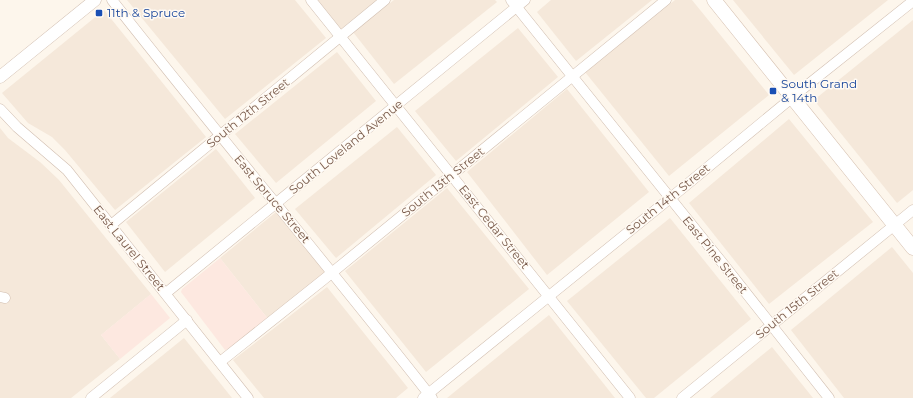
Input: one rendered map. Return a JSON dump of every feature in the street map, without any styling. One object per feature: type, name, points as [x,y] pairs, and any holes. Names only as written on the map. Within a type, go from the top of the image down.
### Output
[{"type":"main road","points":[[714,0],[913,248]]},
{"type":"street","points":[[0,77],[95,0]]},
{"type":"street","name":"East Spruce Street","points":[[112,0],[220,136],[332,272],[428,396]]},
{"type":"street","name":"East Cedar Street","points":[[311,0],[630,398]]},
{"type":"street","name":"South 12th Street","points":[[111,225],[385,0]]},
{"type":"street","name":"South Loveland Avenue","points":[[166,293],[396,106],[514,4],[525,0]]},
{"type":"street","name":"South 13th Street","points":[[220,362],[666,0]]},
{"type":"street","name":"South 14th Street","points":[[428,396],[792,97],[913,1]]},
{"type":"street","name":"East Pine Street","points":[[514,4],[828,398]]},
{"type":"street","name":"East Laurel Street","points":[[0,109],[17,127],[67,170],[248,398]]},
{"type":"street","name":"South 15th Street","points":[[682,398],[913,210]]},
{"type":"street","points":[[91,398],[187,320]]},
{"type":"shaded area","points":[[127,0],[295,0],[326,38],[225,119]]},
{"type":"shaded area","points":[[318,0],[377,0],[341,29]]},
{"type":"shaded area","points":[[394,0],[495,0],[497,2],[394,84],[353,32]]},
{"type":"shaded area","points":[[551,0],[652,0],[576,61],[537,12]]},
{"type":"shaded area","points":[[675,0],[692,0],[769,95],[669,176],[585,72]]},
{"type":"shaded area","points":[[733,0],[888,0],[794,75]]},
{"type":"shaded area","points":[[104,10],[206,137],[115,210],[65,150],[52,137],[28,123],[2,93]]},
{"type":"shaded area","points":[[913,20],[913,190],[897,203],[814,100]]},
{"type":"shaded area","points":[[518,28],[558,77],[456,161],[415,111]]},
{"type":"shaded area","points":[[337,52],[376,101],[276,183],[235,134]]},
{"type":"shaded area","points":[[567,89],[649,192],[547,275],[467,172]]},
{"type":"shaded area","points":[[789,119],[873,222],[769,304],[689,203]]},
{"type":"shaded area","points":[[397,127],[436,175],[336,258],[295,209]]},
{"type":"shaded area","points":[[0,128],[8,138],[40,162],[59,180],[151,294],[101,335],[120,359],[71,398],[0,398]]},
{"type":"shaded area","points":[[216,149],[255,198],[165,272],[126,222]]},
{"type":"shaded area","points":[[447,188],[529,289],[426,372],[345,271]]},
{"type":"shaded area","points":[[276,212],[326,273],[268,319],[220,258]]},
{"type":"shaded area","points":[[670,218],[751,319],[654,398],[646,398],[567,301]]},
{"type":"shaded area","points":[[892,247],[913,273],[913,398],[844,398],[791,330]]},
{"type":"shaded area","points":[[220,258],[268,319],[235,346],[225,350],[181,292],[182,289]]},
{"type":"shaded area","points":[[327,287],[408,388],[396,398],[264,398],[233,360]]},
{"type":"shaded area","points":[[151,294],[170,318],[120,359],[101,335]]},
{"type":"shaded area","points":[[549,315],[615,398],[447,398]]},
{"type":"shaded area","points":[[184,338],[232,398],[110,398]]},
{"type":"shaded area","points":[[772,347],[813,398],[710,398]]},
{"type":"place","name":"11th & Spruce","points":[[99,13]]},
{"type":"place","name":"South Grand & 14th","points":[[773,91]]}]
